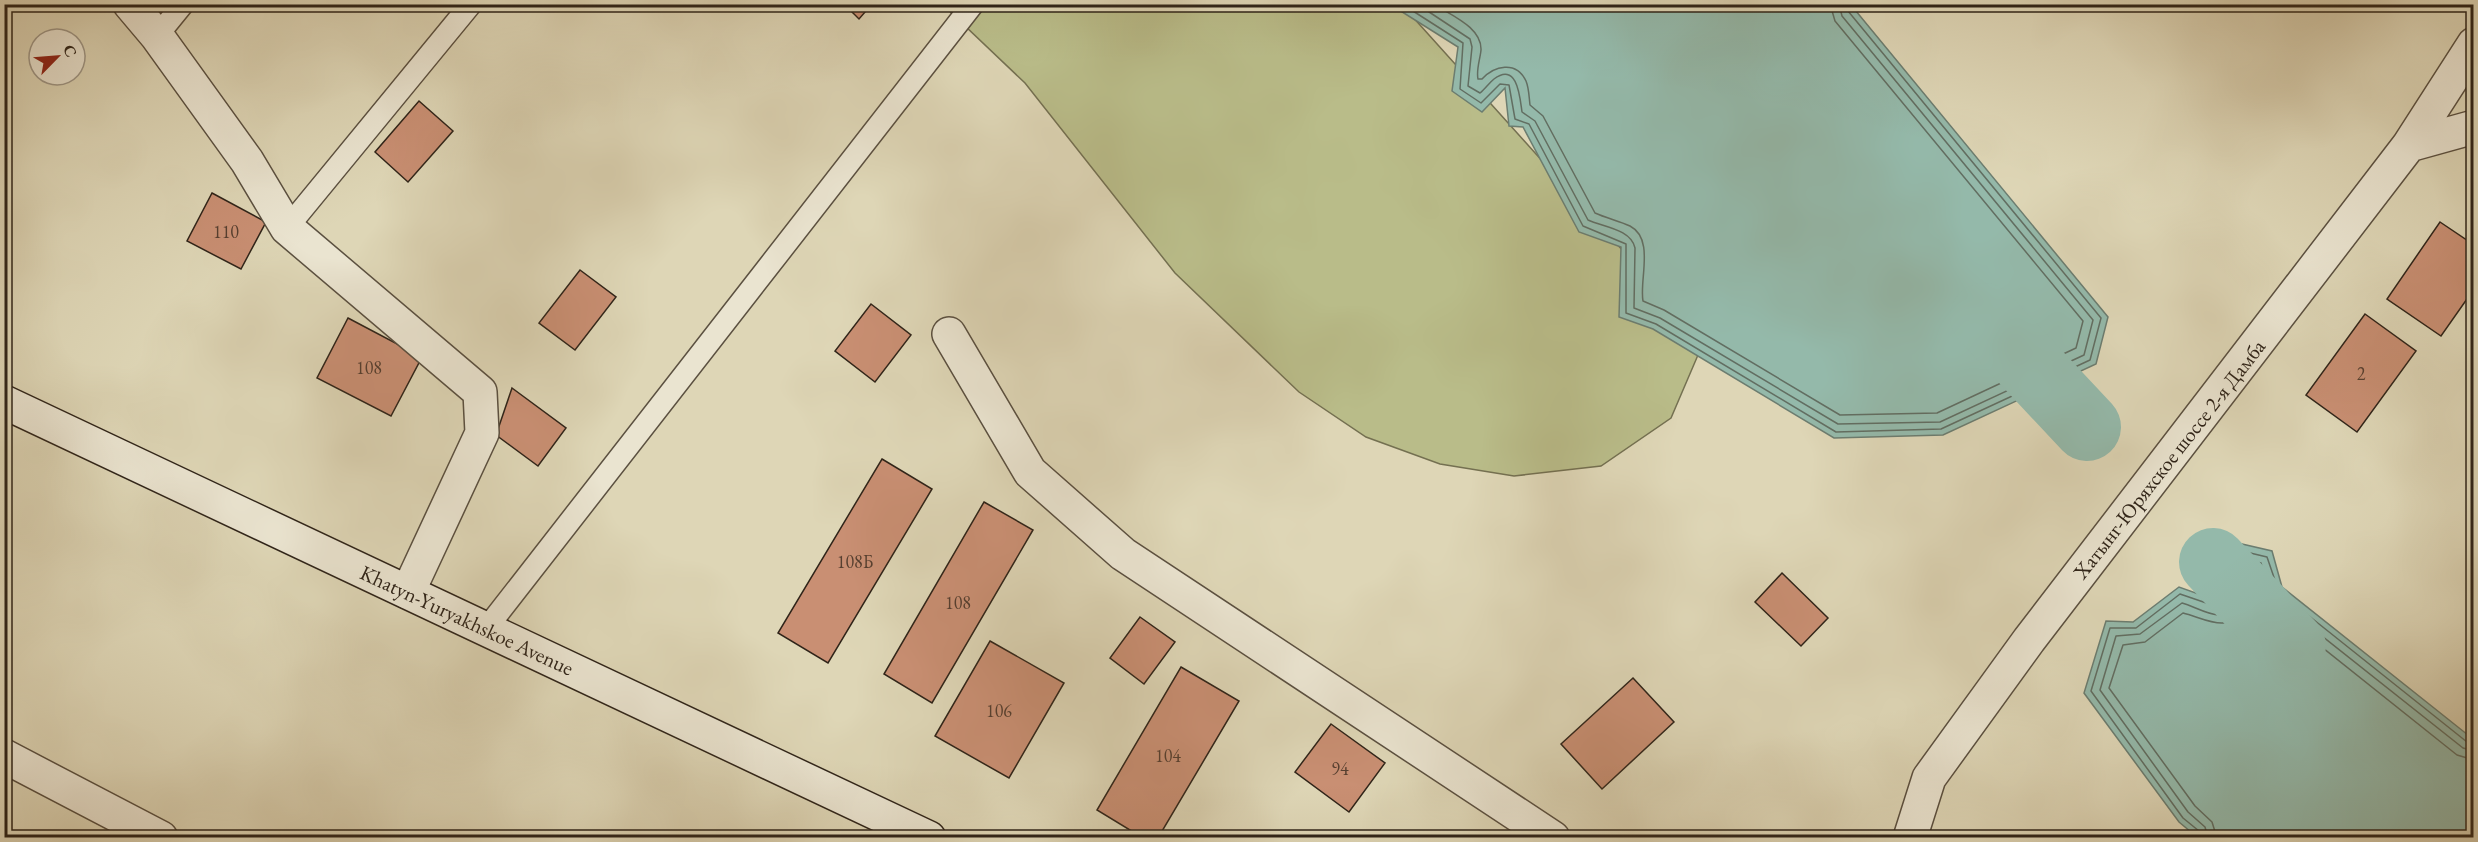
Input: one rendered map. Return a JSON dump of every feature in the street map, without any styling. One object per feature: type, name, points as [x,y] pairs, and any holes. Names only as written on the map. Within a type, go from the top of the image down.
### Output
[{"type":"street","points":[[130,4],[157,36],[247,162],[287,228],[480,392],[482,433],[408,592]]},
{"type":"street","name":"Хатынг-Юряхское шоссе 2-я Дамба","points":[[1910,837],[1929,778],[2029,640],[2409,145],[2474,44]]},
{"type":"street","points":[[2409,145],[2474,127]]},
{"type":"street","points":[[949,334],[1029,472],[1123,554],[1552,837]]},
{"type":"street","name":"Khatyn-Yuryakhskoe Avenue","points":[[4,402],[929,837]]},
{"type":"street","points":[[4,756],[161,837]]},
{"type":"lane","points":[[157,36],[183,4]]},
{"type":"lane","points":[[287,228],[471,4]]},
{"type":"lane","points":[[486,629],[973,4]]},
{"type":"green space","points":[[943,5],[1402,5],[1704,341],[1671,418],[1601,466],[1514,476],[1440,464],[1366,437],[1299,392],[1175,273],[1025,83]]},
{"type":"water","points":[[1391,5],[1851,5],[2108,317],[2096,364],[1943,435],[1834,438],[1653,329],[1619,317],[1621,247],[1579,232],[1523,127],[1509,126],[1505,88],[1482,112],[1452,91],[1458,47]]},
{"type":"water","points":[[2242,544],[2272,551],[2282,587],[2473,739],[2473,837],[2197,837],[2179,822],[2084,693],[2106,621],[2133,622],[2179,587],[2221,602]]},
{"type":"building","points":[[844,4],[872,4],[859,19]]},
{"type":"building","points":[[419,101],[453,131],[408,182],[375,152]]},
{"type":"building","points":[[212,193],[266,222],[241,269],[187,241]]},
{"type":"building","points":[[2440,222],[2474,245],[2474,289],[2441,336],[2387,299]]},
{"type":"building","points":[[580,270],[616,297],[575,350],[539,323]]},
{"type":"building","points":[[871,304],[911,335],[875,382],[835,351]]},
{"type":"building","points":[[2365,314],[2416,351],[2357,432],[2306,395]]},
{"type":"building","points":[[348,318],[422,357],[391,416],[317,378]]},
{"type":"building","points":[[512,388],[566,428],[538,466],[496,435]]},
{"type":"building","points":[[882,459],[932,489],[828,663],[778,633]]},
{"type":"building","points":[[984,502],[1033,530],[932,703],[884,674]]},
{"type":"building","points":[[1782,573],[1828,618],[1801,646],[1755,602]]},
{"type":"building","points":[[1140,617],[1175,642],[1144,684],[1110,658]]},
{"type":"building","points":[[990,641],[1064,683],[1009,778],[935,736]]},
{"type":"building","points":[[1181,667],[1239,701],[1158,838],[1143,838],[1097,810]]},
{"type":"building","points":[[1633,678],[1674,722],[1602,789],[1561,744]]},
{"type":"building","points":[[1331,724],[1385,763],[1349,812],[1295,772]]},
{"type":"waterway","points":[[1984,317],[2087,427]]},
{"type":"waterway","points":[[2213,562],[2292,646]]}]
